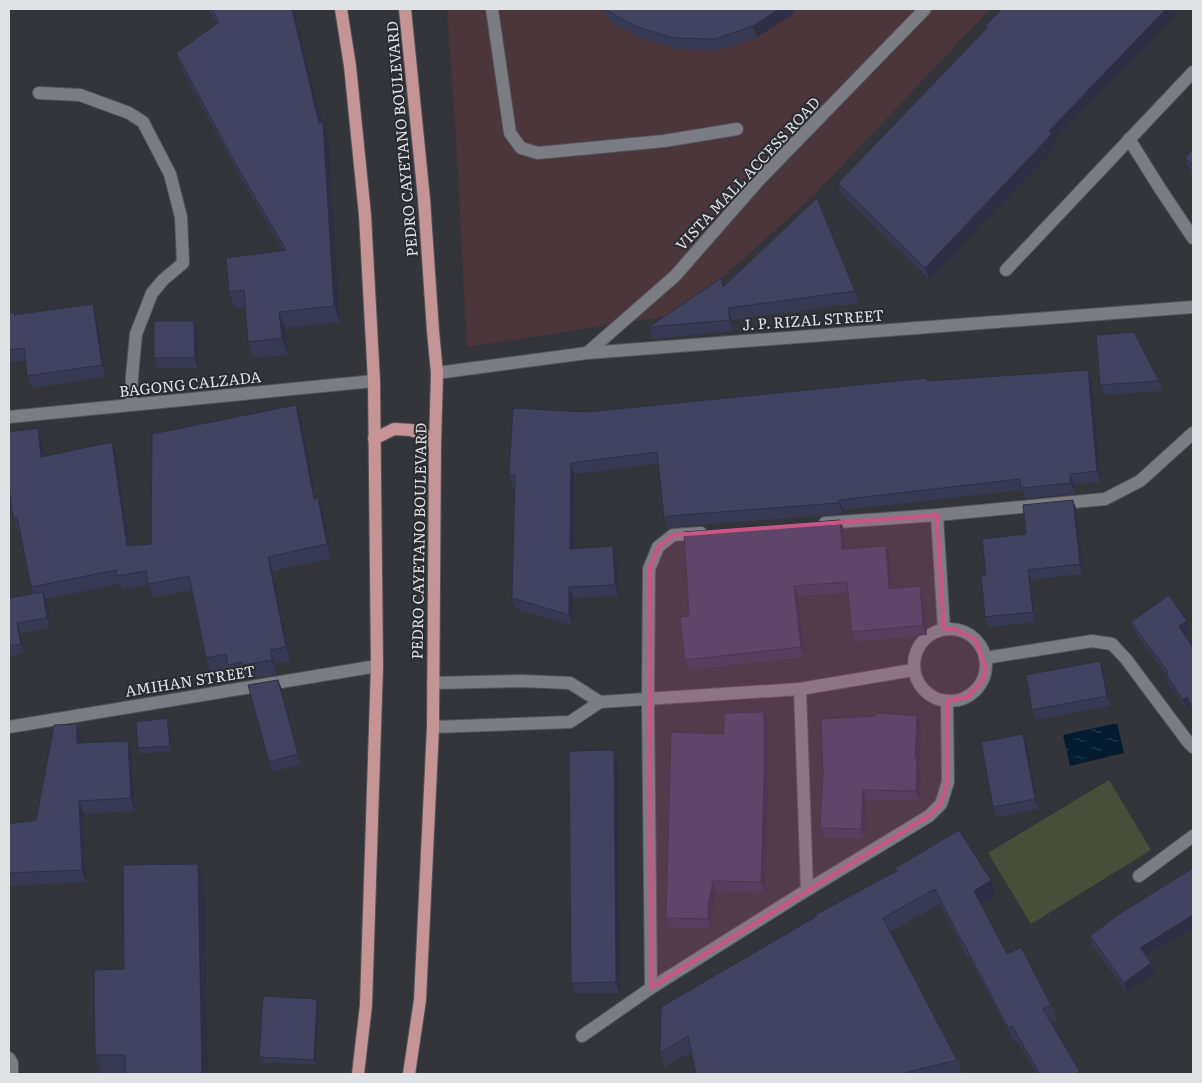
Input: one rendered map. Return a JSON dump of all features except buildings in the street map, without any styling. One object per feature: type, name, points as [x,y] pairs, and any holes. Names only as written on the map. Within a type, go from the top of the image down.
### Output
[{"type":"main road","points":[[341,9],[350,66],[365,215],[374,381],[377,666],[366,1006],[358,1074]]},
{"type":"main road","name":"PEDRO CAYETANO BOULEVARD","points":[[405,9],[424,199],[437,373],[433,727],[420,1000],[409,1074]]},
{"type":"main road","points":[[374,439],[394,429],[412,430],[425,435],[435,445]]},
{"type":"street","points":[[492,9],[510,133],[521,148],[538,153],[664,141],[737,128]]},
{"type":"street","name":"VISTA MALL ACCESS ROAD","points":[[587,353],[675,276],[759,180],[925,9]]},
{"type":"street","points":[[1006,270],[1193,72]]},
{"type":"street","points":[[39,93],[80,95],[129,113],[143,122],[170,174],[181,217],[183,263],[163,280],[152,293],[136,334],[130,405]]},
{"type":"street","points":[[1129,139],[1193,238]]},
{"type":"street","name":"J. P. RIZAL STREET","points":[[437,373],[587,353],[1193,307]]},
{"type":"street","name":"BAGONG CALZADA","points":[[9,417],[374,381]]},
{"type":"street","points":[[810,525],[1105,499],[1140,481],[1193,433]]},
{"type":"street","points":[[938,515],[944,629]]},
{"type":"street","points":[[651,988],[648,700],[649,569],[658,547],[673,535],[712,532]]},
{"type":"street","points":[[944,629],[955,629],[975,639],[982,648],[985,658],[986,670],[983,680],[976,689],[968,697],[947,702],[935,699],[925,692],[917,682],[913,670],[914,659],[924,639],[944,629]]},
{"type":"street","points":[[985,658],[1092,641],[1112,644],[1126,659],[1188,742],[1193,746]]},
{"type":"street","name":"AMIHAN STREET","points":[[9,727],[377,666]]},
{"type":"street","points":[[433,727],[570,722],[600,702],[800,690],[913,670]]},
{"type":"street","points":[[433,683],[522,681],[570,684],[600,702]]},
{"type":"street","points":[[800,690],[807,890]]},
{"type":"street","points":[[582,1036],[651,988],[929,816],[941,804],[948,782],[947,702]]},
{"type":"street","points":[[1139,876],[1193,836]]},
{"type":"street","points":[[9,1058],[12,1063],[12,1074]]},
{"type":"highlighted area","points":[[937,515],[944,629],[955,629],[975,639],[986,669],[983,680],[968,697],[947,701],[948,782],[941,804],[929,816],[651,988],[649,569],[658,547],[673,535]]},
{"type":"shaded area","points":[[447,9],[990,9],[814,195],[682,314],[467,347]]},
{"type":"green space","points":[[1109,780],[1151,850],[1031,924],[988,853]]},
{"type":"water","points":[[1117,723],[1124,753],[1070,766],[1063,735]]}]
